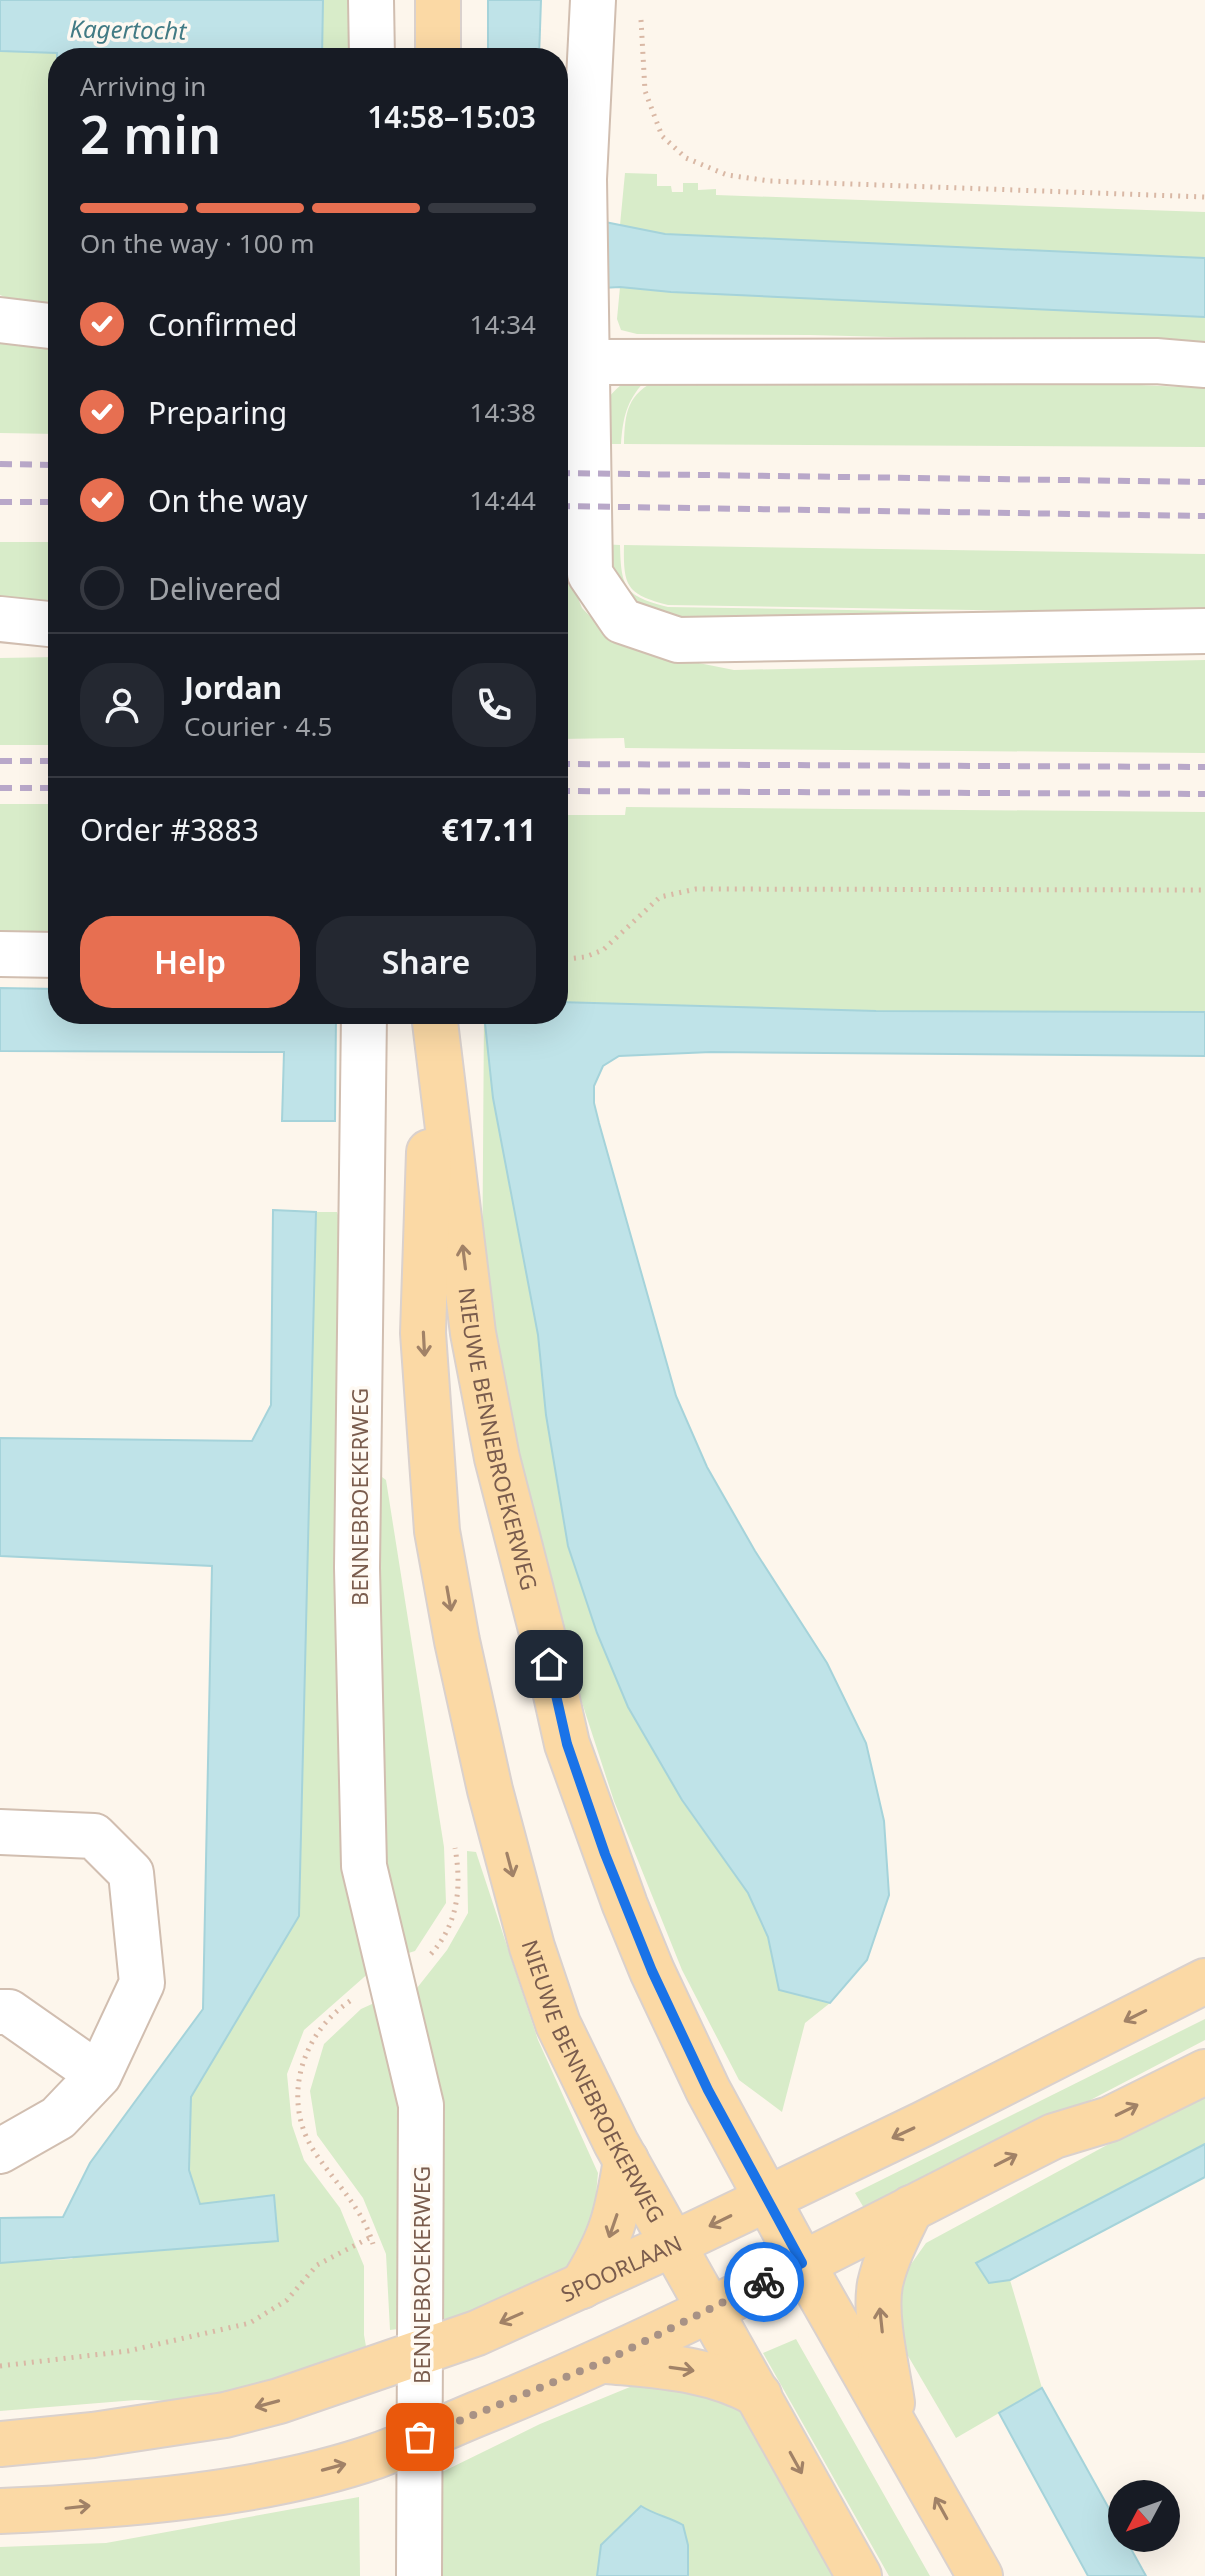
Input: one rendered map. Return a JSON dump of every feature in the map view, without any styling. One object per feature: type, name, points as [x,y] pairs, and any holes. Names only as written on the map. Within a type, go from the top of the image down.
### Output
[{"type":"main road","points":[[438,0],[438,48]]},
{"type":"main road","name":"NIEUWE BENNEBROEKERWEG","points":[[434,1024],[423,1333],[433,1494],[457,1641],[490,1790],[532,1947],[558,2024],[626,2160],[859,2576]]},
{"type":"main road","name":"NIEUWE BENNEBROEKERWEG","points":[[435,1024],[473,1333],[497,1458],[567,1744],[610,1867],[652,1971],[708,2090],[802,2263],[980,2576]]},
{"type":"main road","name":"SPOORLAAN","points":[[0,2444],[93,2435],[225,2415],[279,2401],[477,2333],[673,2244],[923,2124],[1205,1981]]},
{"type":"main road","points":[[0,2511],[130,2502],[250,2485],[376,2456],[605,2361],[1054,2136],[1110,2119],[1205,2072]]},
{"type":"main road","points":[[582,2286],[604,2250],[615,2222],[626,2160]]},
{"type":"main road","points":[[895,2425],[880,2321],[880,2287],[891,2249],[911,2208]]},
{"type":"main road","points":[[605,2361],[700,2371],[724,2377],[759,2395]]},
{"type":"street","points":[[371,0],[372,48]]},
{"type":"street","points":[[593,0],[584,179],[590,574],[622,621],[678,640],[1205,631]]},
{"type":"street","points":[[0,320],[48,326]]},
{"type":"street","points":[[586,345],[1156,361],[1205,365]]},
{"type":"street","points":[[0,619],[48,624]]},
{"type":"street","points":[[0,649],[48,647]]},
{"type":"street","points":[[0,954],[48,955]]},
{"type":"street","name":"BENNEBROEKERWEG","points":[[364,1024],[357,1568],[364,1866],[421,2105],[419,2576]]},
{"type":"street","points":[[0,1832],[94,1836],[131,1873],[142,1983],[99,2075],[58,2118],[0,2151]]},
{"type":"street","points":[[0,2012],[9,2012],[99,2075]]},
{"type":"path","points":[[641,14],[645,91],[662,136],[686,158],[727,175],[770,181],[1205,197]]},
{"type":"path","points":[[568,959],[603,950],[660,897],[696,889],[1205,890]]},
{"type":"path","points":[[374,2248],[354,2205],[306,2136],[297,2091],[304,2054],[327,2020],[343,2006],[389,1978]]},
{"type":"path","points":[[0,2366],[128,2351],[250,2323],[287,2300],[317,2265],[371,2237]]},
{"type":"green space","points":[[323,0],[355,0],[353,48],[322,48]]},
{"type":"green space","points":[[0,51],[48,53],[48,308],[19,303],[0,295]]},
{"type":"green space","points":[[625,173],[657,174],[657,186],[671,186],[672,192],[683,192],[683,183],[698,183],[698,190],[716,189],[716,195],[1205,212],[1205,258],[665,234],[620,225]]},
{"type":"green space","points":[[620,287],[1205,317],[1205,345],[637,334],[621,330],[617,319]]},
{"type":"green space","points":[[0,333],[48,341],[48,434],[0,433]]},
{"type":"green space","points":[[630,378],[644,382],[626,411],[621,444],[596,444],[604,406],[613,392]]},
{"type":"green space","points":[[659,379],[1030,380],[1205,388],[1205,447],[624,444],[630,405],[640,391]]},
{"type":"green space","points":[[0,542],[48,542],[48,614],[0,608]]},
{"type":"green space","points":[[568,544],[569,576],[582,608],[610,637],[648,653],[734,670],[1205,660],[1205,753],[625,748],[624,738],[568,739]]},
{"type":"green space","points":[[598,544],[620,545],[622,572],[628,588],[642,599],[668,607],[1201,616],[683,627],[618,599]]},
{"type":"green space","points":[[624,545],[1205,554],[1205,614],[668,605],[644,597],[630,587],[625,571]]},
{"type":"green space","points":[[48,657],[48,745],[0,745],[0,658]]},
{"type":"green space","points":[[0,804],[48,804],[48,940],[0,940]]},
{"type":"green space","points":[[626,807],[1205,812],[1205,1012],[876,1011],[568,1002],[568,815],[625,815]]},
{"type":"green space","points":[[485,1024],[493,1098],[538,1335],[546,1415],[568,1546],[682,1801],[748,1893],[768,1937],[779,1989],[830,2003],[805,2023],[782,2112],[739,2080],[682,1970],[614,1801],[560,1635],[482,1298]]},
{"type":"green space","points":[[316,1212],[337,1212],[347,1244],[371,1971],[304,2030],[287,2074],[292,2125],[304,2160],[340,2208],[364,2266],[364,2335],[367,2352],[222,2402],[136,2400],[0,2411],[0,2263],[71,2259],[200,2204],[189,2170],[191,2097],[299,1915]]},
{"type":"green space","points":[[378,1474],[386,1480],[444,1847],[446,1903],[415,1951],[402,1955],[381,1887]]},
{"type":"green space","points":[[467,1851],[476,1852],[538,2040],[598,2173],[593,2227],[563,2275],[438,2327],[438,2108],[417,1988],[447,1950],[468,1913]]},
{"type":"green space","points":[[383,1999],[405,2098],[406,2328],[390,2330],[386,2254],[363,2198],[317,2135],[310,2091],[324,2044],[361,2009]]},
{"type":"green space","points":[[1205,2019],[1205,2040],[1079,2106],[864,2208],[855,2193]]},
{"type":"green space","points":[[1205,2092],[1205,2144],[976,2263],[989,2283],[1010,2280],[1042,2388],[956,2438],[904,2349],[897,2284],[926,2243]]},
{"type":"green space","points":[[796,2339],[930,2576],[889,2576],[763,2353]]},
{"type":"green space","points":[[642,2382],[705,2389],[748,2410],[840,2576],[688,2576],[688,2545],[601,2545],[597,2576],[438,2576],[440,2473],[540,2424]]},
{"type":"green space","points":[[359,2497],[360,2576],[0,2576],[0,2547],[106,2543]]},
{"type":"water","name":"Kagertocht","points":[[0,0],[323,0],[322,48],[48,48],[48,53],[0,51]]},
{"type":"water","points":[[488,0],[541,0],[539,48],[488,48]]},
{"type":"water","points":[[568,215],[665,234],[1205,258],[1205,317],[671,292],[620,287],[568,290]]},
{"type":"water","points":[[0,988],[48,989],[48,1024],[336,1024],[335,1121],[282,1121],[284,1052],[0,1051]]},
{"type":"water","points":[[568,1002],[876,1011],[1205,1012],[1205,1056],[711,1052],[619,1056],[603,1066],[594,1086],[599,1123],[676,1396],[707,1467],[755,1551],[827,1663],[866,1743],[884,1821],[889,1895],[867,1960],[830,2003],[779,1990],[768,1937],[748,1893],[682,1800],[628,1707],[597,1633],[568,1546],[546,1415],[538,1335],[493,1098],[485,1024],[568,1024]]},
{"type":"water","points":[[273,1210],[316,1212],[299,1916],[191,2097],[189,2170],[200,2204],[274,2195],[278,2241],[0,2263],[0,2218],[63,2217],[90,2163],[203,2009],[212,1566],[0,1556],[0,1438],[252,1441],[271,1405]]},
{"type":"water","points":[[1205,2144],[1205,2177],[1010,2280],[989,2283],[976,2263]]},
{"type":"water","points":[[1042,2388],[1108,2507],[1108,2552],[1133,2552],[1146,2576],[1088,2576],[999,2413]]},
{"type":"water","points":[[641,2506],[683,2525],[688,2545],[688,2576],[597,2576],[601,2545]]},
{"type":"railway","points":[[0,464],[48,465]]},
{"type":"railway","points":[[568,473],[1205,482]]},
{"type":"railway","points":[[0,502],[48,502]]},
{"type":"railway","points":[[568,506],[1205,516]]},
{"type":"railway","points":[[0,761],[48,761]]},
{"type":"railway","points":[[568,764],[1205,767]]},
{"type":"railway","points":[[0,788],[48,788]]},
{"type":"railway","points":[[568,791],[1205,794]]},
{"type":"way so far","points":[[420,2437],[605,2361],[764,2282]]},
{"type":"route","points":[[549,1664],[567,1744],[605,1854],[652,1971],[708,2090],[802,2263],[764,2282]]}]
